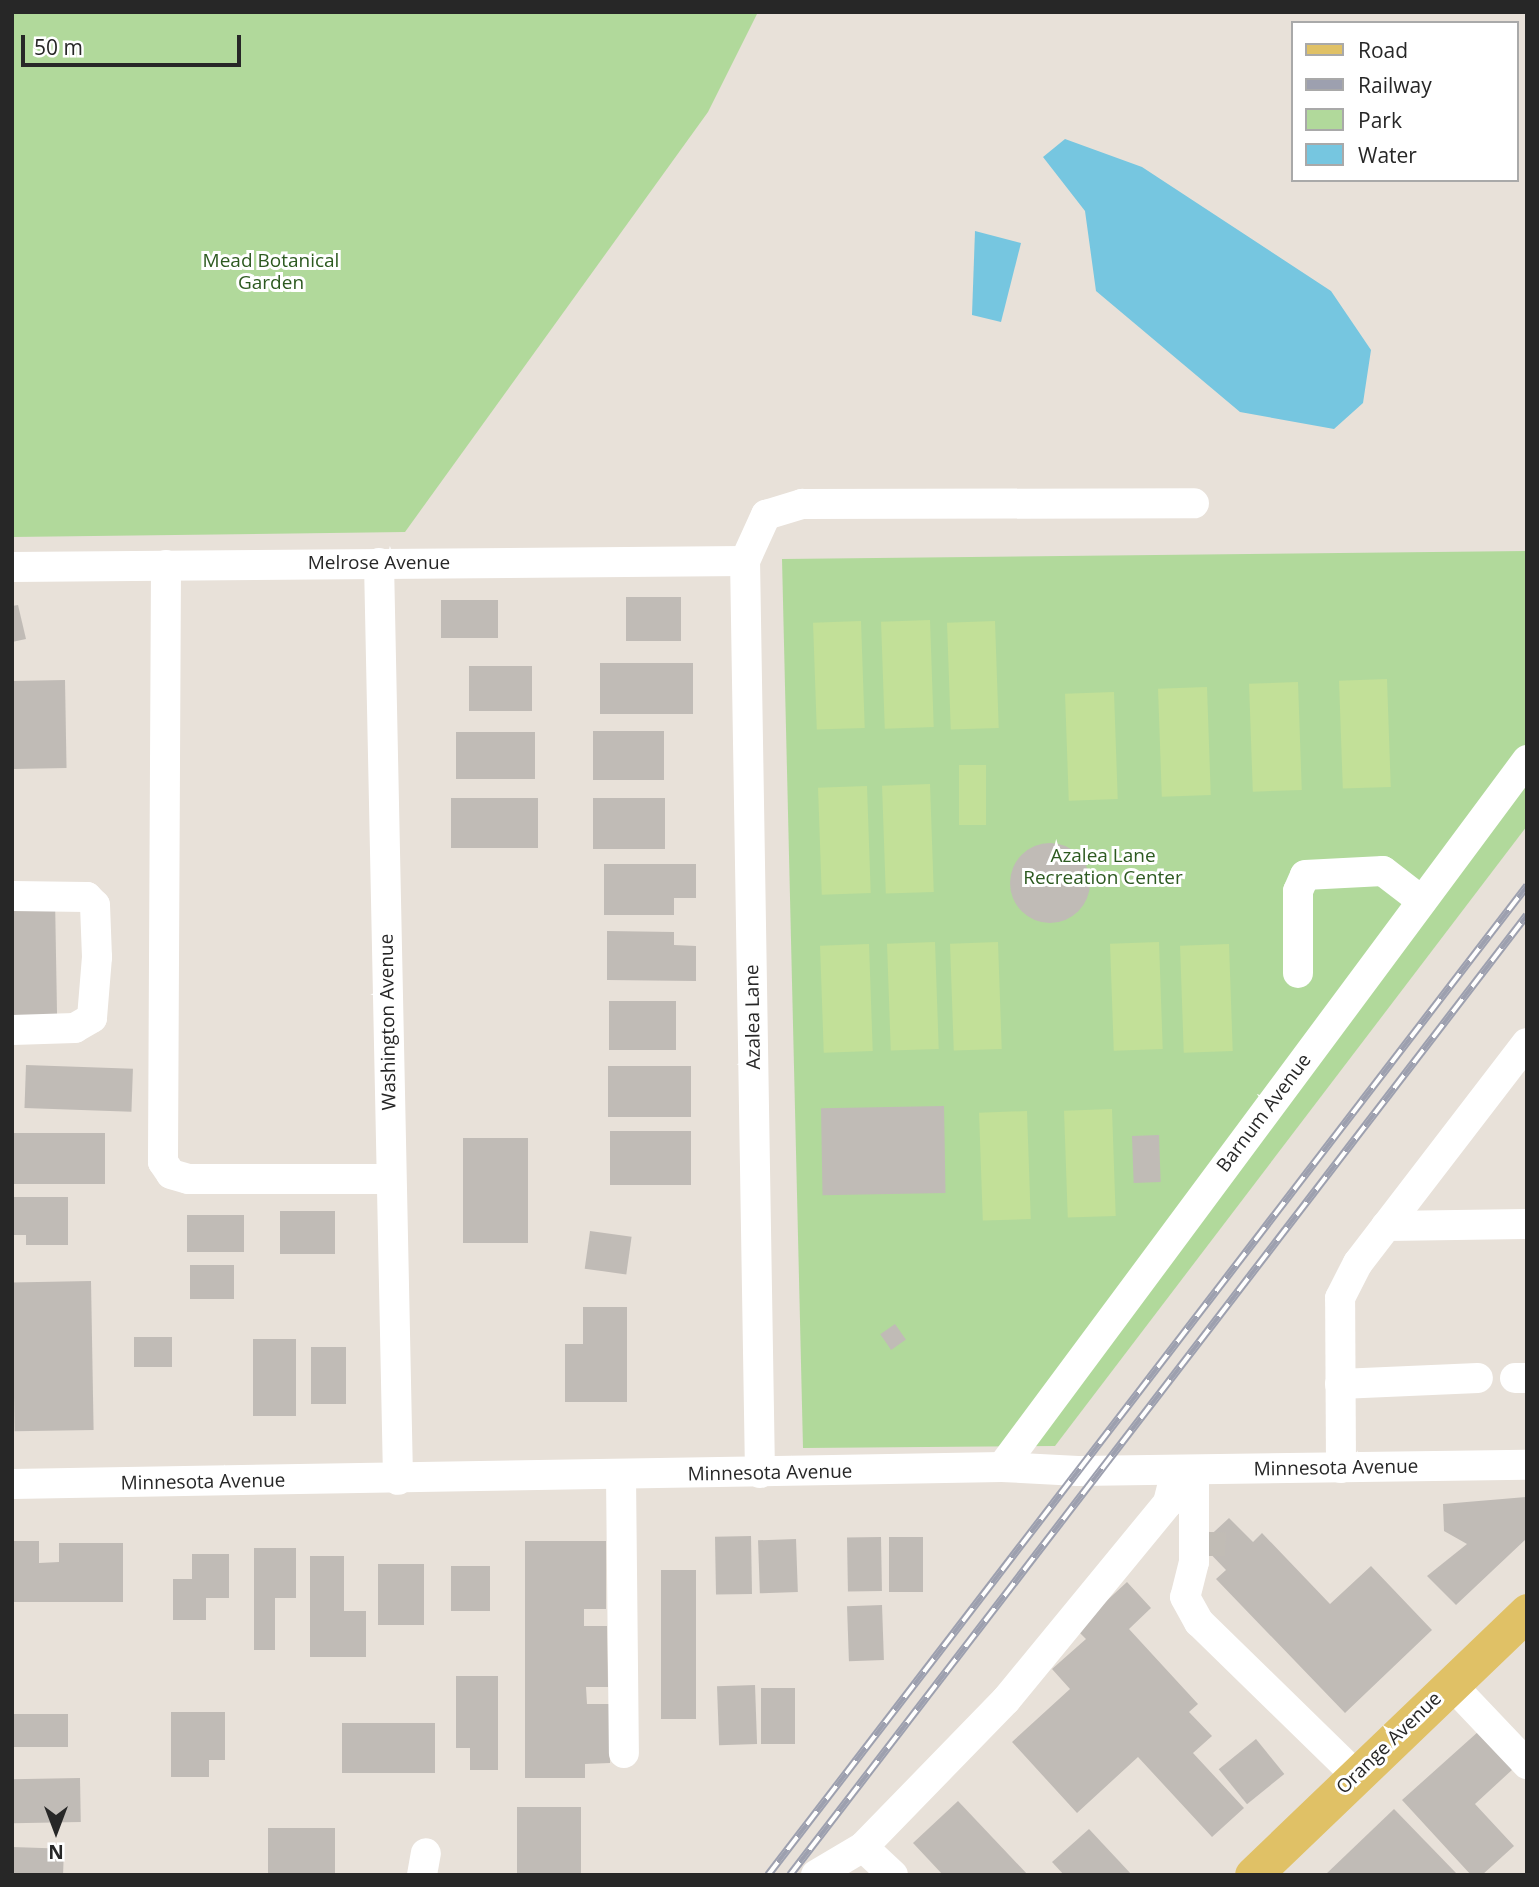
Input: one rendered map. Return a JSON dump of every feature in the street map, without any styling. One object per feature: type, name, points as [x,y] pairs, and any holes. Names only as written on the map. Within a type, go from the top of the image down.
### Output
[{"type":"main road","name":"Orange Avenue","points":[[1253,1875],[1527,1612]]},
{"type":"street","points":[[746,561],[766,515],[802,504],[1194,503]]},
{"type":"street","name":"Melrose Avenue","points":[[12,566],[746,561]]},
{"type":"street","name":"Azalea Lane","points":[[746,561],[760,1474]]},
{"type":"street","name":"Washington Avenue","points":[[379,563],[398,1480]]},
{"type":"street","points":[[166,565],[163,1162],[171,1174],[188,1179],[391,1179]]},
{"type":"street","name":"Barnum Avenue","points":[[1002,1467],[1527,760]]},
{"type":"street","points":[[1298,973],[1298,891],[1305,875],[1383,870],[1422,901]]},
{"type":"street","points":[[12,896],[87,897],[95,905],[97,957],[92,1018],[75,1028],[12,1030]]},
{"type":"street","points":[[1341,1468],[1340,1298],[1386,1226],[1527,1043]]},
{"type":"street","points":[[1386,1226],[1527,1224]]},
{"type":"street","points":[[1340,1384],[1478,1378]]},
{"type":"street","name":"Minnesota Avenue","points":[[12,1484],[760,1474],[1002,1467],[1194,1470],[1527,1465]]},
{"type":"street","points":[[1193,1610],[1210,1544],[1194,1470]]},
{"type":"street","points":[[1194,1470],[1194,1562],[1185,1597],[1193,1610],[1356,1775]]},
{"type":"street","points":[[816,1875],[863,1847],[1006,1700],[1194,1470]]},
{"type":"street","points":[[621,1476],[625,1753]]},
{"type":"street","points":[[1450,1683],[1527,1764]]},
{"type":"street","points":[[863,1847],[893,1875]]},
{"type":"green space","name":"Mead Botanical Garden","points":[[12,12],[758,12],[708,112],[405,532],[12,537]]},
{"type":"green space","name":"Azalea Lane Recreation Center","points":[[1527,551],[1527,826],[1055,1446],[803,1448],[782,559]]},
{"type":"green space","points":[[930,620],[934,727],[885,729],[881,622]]},
{"type":"green space","points":[[861,621],[865,728],[817,730],[813,623]]},
{"type":"green space","points":[[995,621],[999,728],[951,730],[947,623]]},
{"type":"green space","points":[[1387,679],[1391,787],[1343,789],[1339,681]]},
{"type":"green space","points":[[1298,682],[1302,790],[1253,792],[1249,684]]},
{"type":"green space","points":[[1207,687],[1211,795],[1162,797],[1158,689]]},
{"type":"green space","points":[[1114,692],[1118,799],[1069,801],[1065,694]]},
{"type":"green space","points":[[959,765],[986,765],[986,825],[959,825]]},
{"type":"green space","points":[[930,784],[934,892],[886,894],[882,786]]},
{"type":"green space","points":[[867,786],[871,893],[822,895],[818,788]]},
{"type":"green space","points":[[935,942],[939,1049],[891,1051],[887,944]]},
{"type":"green space","points":[[998,942],[1002,1049],[954,1051],[950,944]]},
{"type":"green space","points":[[1159,942],[1163,1049],[1114,1051],[1110,944]]},
{"type":"green space","points":[[869,944],[873,1051],[824,1053],[820,946]]},
{"type":"green space","points":[[1229,944],[1233,1051],[1184,1053],[1180,946]]},
{"type":"green space","points":[[1112,1109],[1116,1216],[1068,1218],[1064,1111]]},
{"type":"green space","points":[[1027,1111],[1031,1219],[983,1221],[979,1113]]},
{"type":"water","points":[[1065,139],[1142,167],[1331,291],[1371,350],[1363,403],[1334,429],[1240,412],[1096,291],[1085,211],[1043,157]]},
{"type":"water","points":[[975,231],[1021,243],[1001,322],[972,315]]},
{"type":"building","points":[[626,597],[681,597],[681,641],[626,641]]},
{"type":"building","points":[[441,600],[498,600],[498,638],[441,638]]},
{"type":"building","points":[[18,605],[26,639],[12,642],[12,606]]},
{"type":"building","points":[[600,663],[693,663],[693,714],[600,714]]},
{"type":"building","points":[[469,666],[532,666],[532,711],[469,711]]},
{"type":"building","points":[[65,680],[67,768],[14,769],[12,681]]},
{"type":"building","points":[[593,731],[664,731],[664,780],[593,780]]},
{"type":"building","points":[[456,732],[535,732],[535,779],[456,779]]},
{"type":"building","points":[[451,798],[538,798],[538,848],[451,848]]},
{"type":"building","points":[[593,798],[665,798],[665,849],[593,849]]},
{"type":"building","points":[[1050,843],[1065,846],[1078,855],[1087,868],[1090,883],[1087,898],[1078,911],[1065,920],[1050,923],[1035,920],[1022,911],[1013,898],[1010,883],[1013,868],[1022,855],[1035,846]]},
{"type":"building","points":[[604,864],[696,864],[696,898],[674,898],[674,915],[604,915]]},
{"type":"building","points":[[55,898],[57,1021],[14,1022],[12,899]]},
{"type":"building","points":[[607,931],[674,932],[674,945],[696,946],[696,981],[607,980]]},
{"type":"building","points":[[609,1001],[676,1001],[676,1050],[609,1050]]},
{"type":"building","points":[[26,1065],[133,1069],[131,1112],[24,1108]]},
{"type":"building","points":[[608,1066],[691,1066],[691,1117],[608,1117]]},
{"type":"building","points":[[944,1106],[946,1193],[823,1195],[821,1108]]},
{"type":"building","points":[[610,1131],[691,1131],[691,1185],[610,1185]]},
{"type":"building","points":[[12,1133],[105,1133],[105,1184],[12,1184]]},
{"type":"building","points":[[1159,1135],[1161,1182],[1134,1183],[1132,1136]]},
{"type":"building","points":[[463,1138],[528,1138],[528,1243],[463,1243]]},
{"type":"building","points":[[12,1197],[68,1197],[68,1245],[26,1245],[26,1235],[12,1235]]},
{"type":"building","points":[[280,1211],[335,1211],[335,1254],[280,1254]]},
{"type":"building","points":[[187,1215],[244,1215],[244,1252],[187,1252]]},
{"type":"building","points":[[590,1231],[632,1237],[626,1274],[585,1269]]},
{"type":"building","points":[[190,1265],[234,1265],[234,1299],[190,1299]]},
{"type":"building","points":[[91,1281],[94,1430],[15,1431],[12,1282]]},
{"type":"building","points":[[583,1307],[627,1307],[627,1402],[565,1402],[565,1344],[583,1344]]},
{"type":"building","points":[[895,1324],[906,1340],[891,1350],[880,1334]]},
{"type":"building","points":[[134,1337],[172,1337],[172,1367],[134,1367]]},
{"type":"building","points":[[253,1339],[296,1339],[296,1416],[253,1416]]},
{"type":"building","points":[[311,1347],[346,1347],[346,1404],[311,1404]]},
{"type":"building","points":[[1527,1497],[1527,1538],[1456,1605],[1427,1576],[1467,1544],[1444,1531],[1443,1504]]},
{"type":"building","points":[[1229,1518],[1253,1542],[1262,1533],[1330,1604],[1371,1566],[1432,1630],[1345,1713],[1216,1579],[1226,1570],[1201,1544]]},
{"type":"building","points":[[751,1536],[752,1594],[716,1595],[715,1537]]},
{"type":"building","points":[[881,1537],[882,1591],[848,1592],[847,1538]]},
{"type":"building","points":[[889,1537],[923,1537],[923,1592],[889,1592]]},
{"type":"building","points":[[796,1539],[798,1592],[760,1593],[758,1540]]},
{"type":"building","points":[[12,1541],[39,1541],[39,1563],[59,1562],[59,1543],[123,1543],[123,1602],[12,1602]]},
{"type":"building","points":[[525,1541],[606,1541],[606,1609],[584,1609],[584,1626],[607,1626],[608,1687],[586,1687],[587,1704],[609,1704],[610,1763],[585,1764],[585,1778],[525,1778]]},
{"type":"building","points":[[254,1548],[296,1548],[296,1598],[275,1598],[275,1650],[254,1650]]},
{"type":"building","points":[[192,1554],[229,1554],[229,1598],[206,1598],[206,1620],[173,1620],[173,1579],[192,1579]]},
{"type":"building","points":[[310,1556],[344,1556],[344,1611],[366,1611],[366,1657],[310,1657]]},
{"type":"building","points":[[378,1564],[424,1564],[424,1625],[378,1625]]},
{"type":"building","points":[[451,1566],[490,1566],[490,1611],[451,1611]]},
{"type":"building","points":[[661,1570],[696,1570],[696,1719],[661,1719]]},
{"type":"building","points":[[1127,1582],[1151,1608],[1129,1629],[1198,1704],[1189,1712],[1212,1736],[1193,1753],[1244,1808],[1212,1837],[1138,1757],[1077,1813],[1012,1742],[1070,1689],[1052,1669],[1086,1639],[1076,1629]]},
{"type":"building","points":[[882,1605],[884,1660],[849,1661],[847,1606]]},
{"type":"building","points":[[456,1676],[498,1676],[498,1770],[470,1770],[470,1748],[456,1748]]},
{"type":"building","points":[[755,1685],[757,1744],[719,1745],[717,1686]]},
{"type":"building","points":[[761,1688],[795,1688],[795,1744],[761,1744]]},
{"type":"building","points":[[171,1712],[225,1712],[225,1760],[209,1760],[209,1777],[171,1777]]},
{"type":"building","points":[[12,1714],[68,1714],[68,1747],[12,1747]]},
{"type":"building","points":[[342,1723],[435,1723],[435,1773],[342,1773]]},
{"type":"building","points":[[1479,1731],[1513,1769],[1475,1804],[1514,1846],[1482,1875],[1471,1875],[1402,1800]]},
{"type":"building","points":[[1256,1739],[1284,1774],[1247,1804],[1219,1769]]},
{"type":"building","points":[[80,1778],[81,1822],[13,1823],[12,1779]]},
{"type":"building","points":[[958,1801],[1028,1875],[943,1875],[913,1843]]},
{"type":"building","points":[[517,1807],[581,1807],[581,1874],[517,1874]]},
{"type":"building","points":[[1394,1809],[1458,1875],[1325,1875]]},
{"type":"building","points":[[268,1828],[335,1828],[335,1875],[268,1875]]},
{"type":"building","points":[[1089,1829],[1132,1875],[1064,1875],[1052,1862]]},
{"type":"building","points":[[12,1847],[64,1849],[63,1875],[12,1875]]},
{"type":"tunnel","points":[[1210,1556],[1211,1532]]},
{"type":"railway","points":[[768,1875],[1527,886]]},
{"type":"railway","points":[[790,1875],[1527,915]]}]
